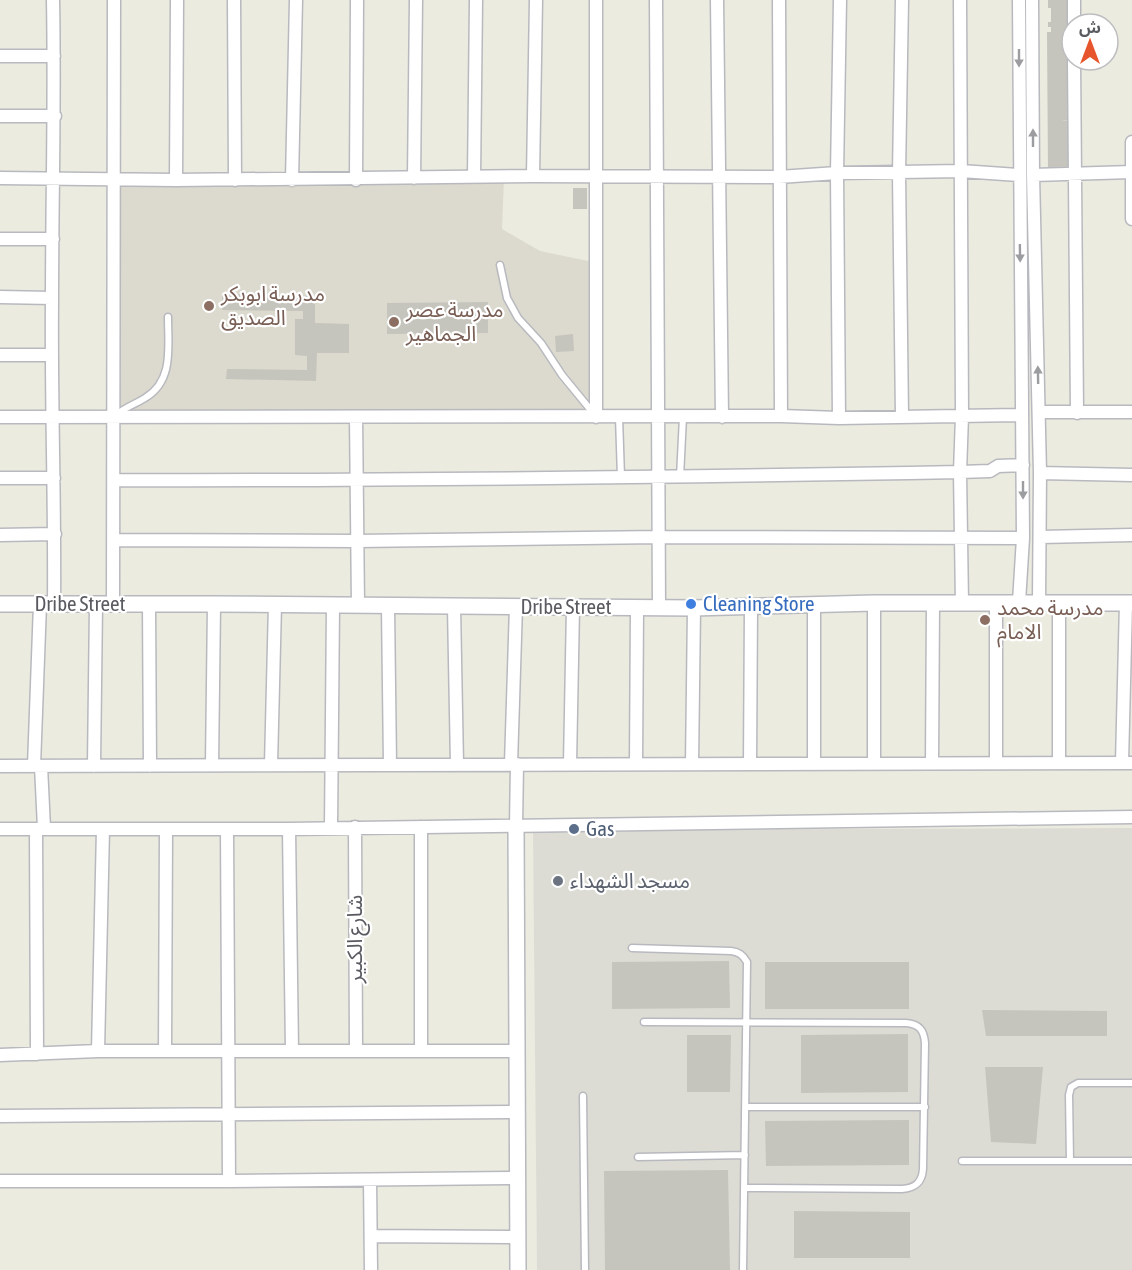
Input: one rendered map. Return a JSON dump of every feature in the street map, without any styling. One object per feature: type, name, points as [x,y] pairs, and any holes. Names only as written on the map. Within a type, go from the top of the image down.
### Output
[{"type":"street","points":[[37,1054],[40,828],[38,766],[47,604],[55,534],[52,417],[55,116],[53,0]]},
{"type":"street","points":[[113,604],[114,0]]},
{"type":"street","points":[[176,180],[177,0]]},
{"type":"street","points":[[234,0],[235,180]]},
{"type":"street","points":[[292,180],[296,0]]},
{"type":"street","points":[[356,180],[357,0]]},
{"type":"street","points":[[414,178],[416,0]]},
{"type":"street","points":[[474,177],[476,0]]},
{"type":"street","points":[[533,176],[536,0]]},
{"type":"street","points":[[596,0],[596,417]]},
{"type":"street","points":[[656,0],[659,607]]},
{"type":"street","points":[[717,0],[722,417]]},
{"type":"street","points":[[779,0],[781,416]]},
{"type":"street","points":[[839,418],[837,173],[840,0]]},
{"type":"street","points":[[902,0],[899,172],[902,417]]},
{"type":"street","points":[[960,0],[962,416],[960,472],[963,603]]},
{"type":"street","points":[[1019,0],[1023,465],[1023,538],[1019,602]]},
{"type":"street","points":[[1032,0],[1033,175],[1040,473],[1039,602]]},
{"type":"street","points":[[0,56],[54,56]]},
{"type":"street","points":[[1074,72],[1077,413]]},
{"type":"street","points":[[0,116],[55,116]]},
{"type":"street","points":[[1132,142],[1132,219]]},
{"type":"street","points":[[0,178],[356,180],[533,176],[657,178],[779,177],[837,173],[961,171],[1019,175]]},
{"type":"street","points":[[1033,175],[1132,172]]},
{"type":"street","points":[[0,239],[53,239]]},
{"type":"street","points":[[0,297],[52,298]]},
{"type":"street","points":[[0,355],[52,356]]},
{"type":"street","points":[[1039,412],[1132,412]]},
{"type":"street","points":[[0,417],[781,416],[839,418],[1022,415]]},
{"type":"street","points":[[356,417],[358,606]]},
{"type":"street","points":[[115,480],[356,481],[659,478],[990,471],[998,466],[1023,465]]},
{"type":"street","points":[[1040,473],[1132,475]]},
{"type":"street","points":[[0,478],[54,478]]},
{"type":"street","points":[[0,535],[55,534]]},
{"type":"street","points":[[1040,537],[1132,535]]},
{"type":"street","points":[[114,540],[357,542],[659,537],[1023,538]]},
{"type":"street","points":[[874,603],[874,763]]},
{"type":"street","name":"Dribe Street","points":[[0,604],[694,608],[874,603],[1129,603]]},
{"type":"street","points":[[932,763],[933,603]]},
{"type":"street","points":[[996,603],[996,762]]},
{"type":"street","points":[[1059,603],[1059,763]]},
{"type":"street","points":[[0,766],[1127,763],[1129,603]]},
{"type":"street","points":[[94,766],[96,604]]},
{"type":"street","points":[[149,604],[150,766]]},
{"type":"street","points":[[212,765],[214,604]]},
{"type":"street","points":[[271,765],[275,604]]},
{"type":"street","points":[[814,605],[814,764]]},
{"type":"street","points":[[330,827],[333,606]]},
{"type":"street","points":[[516,606],[514,764],[518,1270]]},
{"type":"street","points":[[750,764],[751,606]]},
{"type":"street","points":[[388,607],[390,765]]},
{"type":"street","points":[[454,607],[457,765]]},
{"type":"street","points":[[570,764],[573,607]]},
{"type":"street","points":[[636,764],[637,607]]},
{"type":"street","points":[[692,764],[694,608]]},
{"type":"street","points":[[0,829],[289,829],[1132,817]]},
{"type":"street","name":"شارع الكبير","points":[[355,827],[356,1051]]},
{"type":"street","points":[[421,1051],[422,827]]},
{"type":"street","points":[[98,1052],[103,829]]},
{"type":"street","points":[[227,829],[229,1181]]},
{"type":"street","points":[[289,829],[292,1051]]},
{"type":"street","points":[[165,1052],[166,830]]},
{"type":"street","points":[[0,1055],[98,1052],[517,1051]]},
{"type":"street","points":[[0,1116],[517,1112]]},
{"type":"street","points":[[0,1181],[518,1178]]},
{"type":"street","points":[[370,1180],[371,1270]]},
{"type":"street","points":[[371,1236],[518,1237]]},
{"type":"lane","points":[[500,265],[507,298],[518,318],[541,343],[562,375],[596,417]]},
{"type":"lane","points":[[113,417],[128,405],[143,399],[158,388],[168,362],[168,317]]},
{"type":"lane","points":[[620,417],[621,477]]},
{"type":"lane","points":[[680,477],[683,417]]},
{"type":"lane","points":[[632,948],[738,952],[747,962],[743,1270]]},
{"type":"lane","points":[[644,1022],[914,1024],[921,1028],[925,1035],[925,1107],[922,1178],[918,1185],[910,1189],[745,1188]]},
{"type":"lane","points":[[1070,1161],[1071,1087],[1078,1083],[1132,1083]]},
{"type":"lane","points":[[583,1096],[585,1270]]},
{"type":"lane","points":[[746,1107],[925,1107]]},
{"type":"lane","points":[[638,1157],[745,1155]]},
{"type":"lane","points":[[962,1161],[1132,1161]]},
{"type":"shaded area","points":[[504,179],[502,229],[540,251],[593,262],[595,416],[113,417],[113,180]]},
{"type":"shaded area","points":[[1132,828],[1132,1270],[537,1270],[533,830]]},
{"type":"building","points":[[1048,0],[1072,0],[1072,12],[1060,12],[1060,72],[1073,72],[1073,120],[1061,121],[1073,121],[1072,173],[1048,172],[1047,32],[1051,32],[1048,22],[1051,22],[1051,8],[1048,8]]},
{"type":"building","points":[[573,188],[587,188],[587,209],[573,209]]},
{"type":"building","points":[[222,294],[315,296],[315,323],[349,324],[349,353],[317,353],[316,381],[226,379],[227,369],[307,370],[307,356],[295,355],[295,319],[303,319],[303,311],[222,310]]},
{"type":"building","points":[[488,302],[488,333],[387,334],[387,303]]},
{"type":"building","points":[[573,334],[574,351],[556,352],[555,336]]},
{"type":"building","points":[[729,961],[730,1008],[612,1009],[612,962]]},
{"type":"building","points":[[765,962],[909,962],[909,1009],[765,1009]]},
{"type":"building","points":[[982,1010],[1107,1011],[1107,1036],[986,1036]]},
{"type":"building","points":[[908,1034],[908,1092],[801,1093],[801,1035]]},
{"type":"building","points":[[687,1035],[731,1035],[730,1092],[687,1092]]},
{"type":"building","points":[[985,1067],[1043,1067],[1036,1144],[991,1142]]},
{"type":"building","points":[[909,1120],[909,1165],[766,1166],[765,1121]]},
{"type":"building","points":[[728,1170],[730,1270],[605,1270],[604,1171]]},
{"type":"building","points":[[794,1211],[910,1212],[910,1258],[794,1258]]},
{"type":"place","name":"مدرسة ابوبكر الصديق","points":[[209,306]]},
{"type":"place","name":"مدرسة عصر الجماهير","points":[[394,322]]},
{"type":"place","name":"Cleaning Store","points":[[691,604]]},
{"type":"place","name":"مدرسة محمد الامام","points":[[985,620]]},
{"type":"place","name":"Gas","points":[[574,829]]},
{"type":"place","name":"مسجد الشهداء","points":[[558,881]]}]
